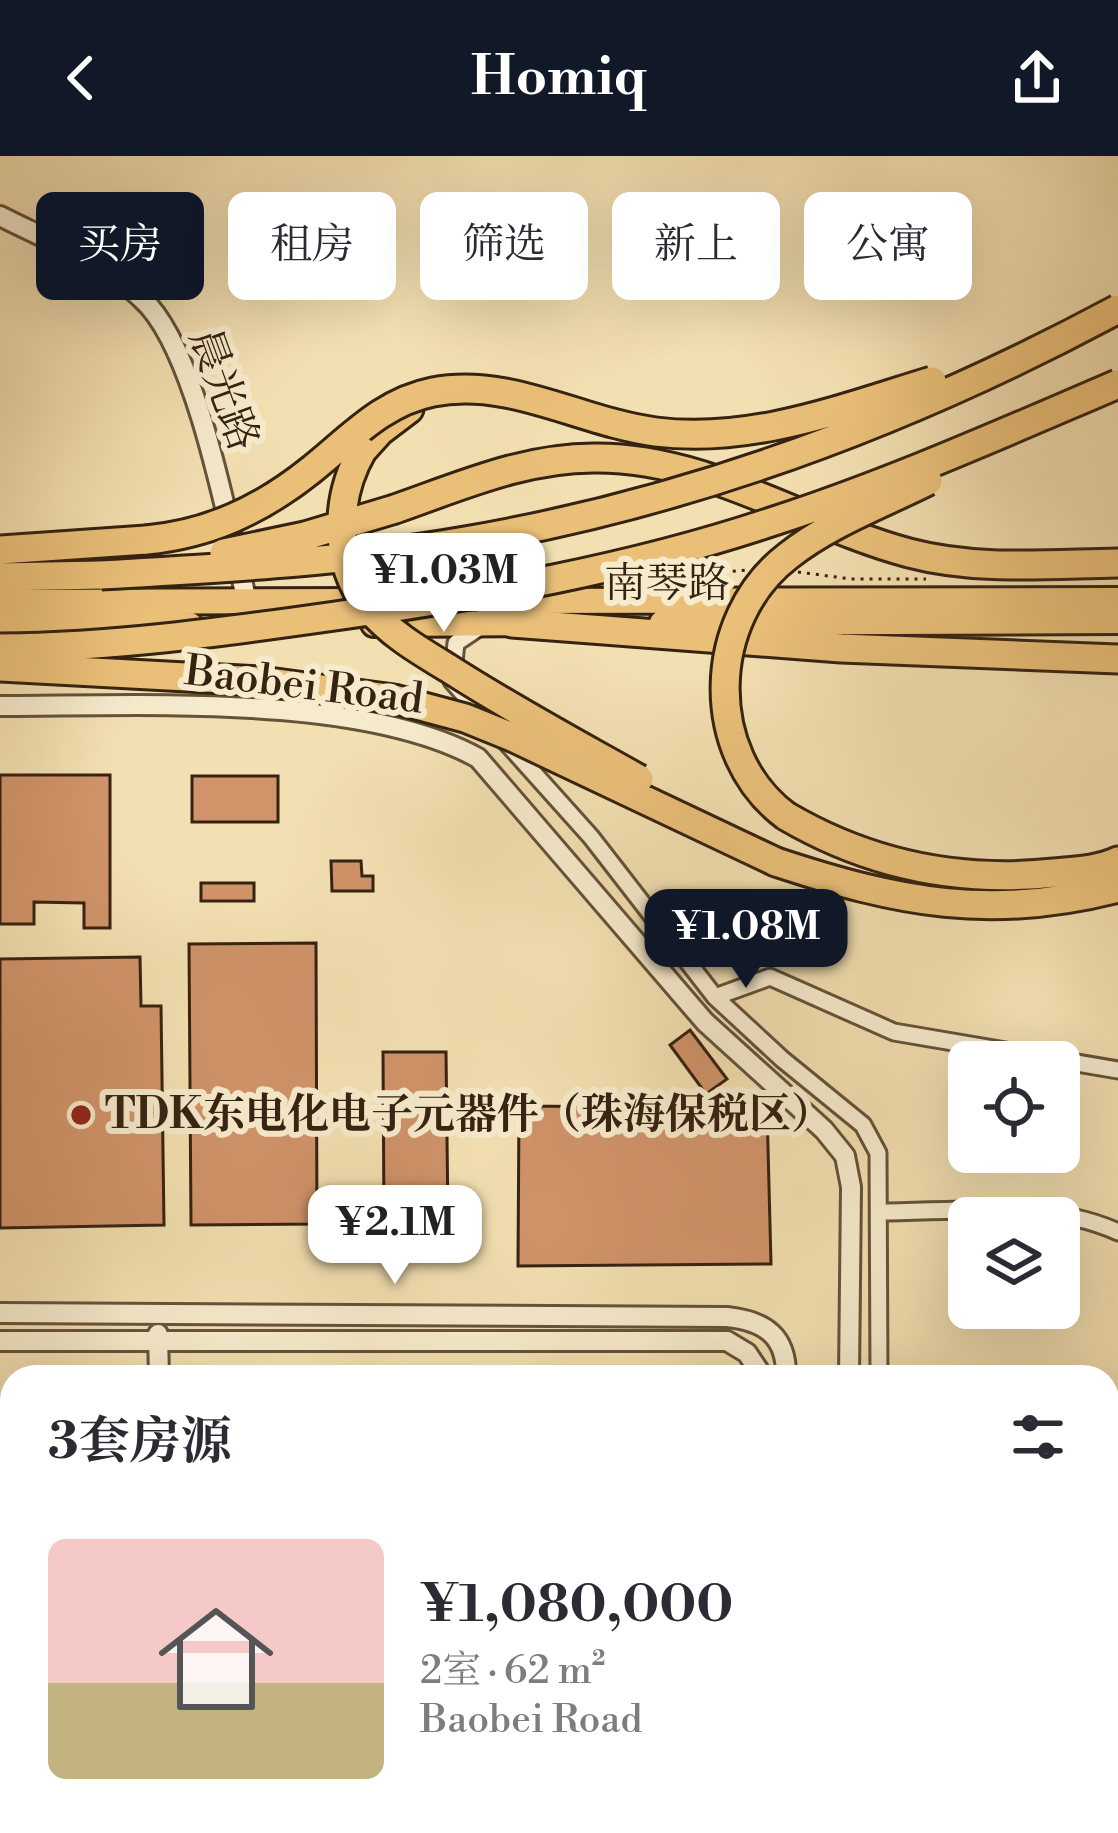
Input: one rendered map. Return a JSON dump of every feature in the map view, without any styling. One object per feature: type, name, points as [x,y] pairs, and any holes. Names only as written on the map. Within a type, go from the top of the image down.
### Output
[{"type":"highway","points":[[0,577],[307,563],[466,541],[578,518],[745,470],[888,416],[1051,345],[1118,309]]},
{"type":"highway","points":[[0,550],[146,540],[205,530],[245,514],[288,488],[371,418],[407,400],[445,390],[513,394],[638,429],[734,433],[807,418],[1051,345]]},
{"type":"highway","points":[[0,648],[140,643],[460,598],[700,544],[928,464],[1118,385]]},
{"type":"highway","points":[[1116,869],[1022,877],[947,873],[849,849],[785,816],[760,794],[728,732],[724,700],[730,650],[741,619],[762,582],[788,555],[1118,385]]},
{"type":"highway","points":[[445,390],[380,430],[348,479],[343,508],[346,561],[368,606],[397,634],[471,683],[777,858]]},
{"type":"highway","points":[[101,575],[305,536],[516,467],[596,458],[643,460],[686,470],[889,547],[931,558],[991,565],[1118,563]]},
{"type":"highway","points":[[499,624],[841,648],[1118,659]]},
{"type":"highway","points":[[0,667],[262,680],[394,699],[465,718],[512,737],[777,858],[869,892],[956,906],[1048,902],[1116,869]]},
{"type":"main road","name":"南琴路","points":[[0,602],[1118,600]]},
{"type":"main road","name":"南琴路","points":[[0,626],[1118,621]]},
{"type":"street","name":"晨光路","points":[[0,216],[127,286],[152,310],[174,350],[200,417],[247,601]]},
{"type":"street","points":[[399,624],[591,838],[715,997],[863,1125],[878,1153],[879,1365]]},
{"type":"street","points":[[452,681],[456,643],[499,624]]},
{"type":"street","name":"Baobei Road","points":[[0,706],[195,706],[297,713],[414,729],[478,758],[705,1022],[824,1130],[845,1156],[851,1187],[849,1365]]},
{"type":"street","points":[[715,997],[770,977],[894,1032],[1118,1070]]},
{"type":"street","points":[[879,1212],[1048,1212],[1118,1232]]},
{"type":"street","points":[[0,1313],[727,1317],[755,1320],[772,1330],[783,1348],[785,1365]]},
{"type":"street","points":[[158,1313],[159,1365]]},
{"type":"street","points":[[0,1341],[727,1341],[747,1352],[755,1365]]},
{"type":"path","points":[[658,577],[763,571]]},
{"type":"path","points":[[782,572],[851,580],[940,579]]},
{"type":"path","points":[[370,586],[436,579]]},
{"type":"building","points":[[0,775],[110,775],[110,928],[84,928],[84,903],[34,902],[34,924],[0,924]]},
{"type":"building","points":[[192,776],[278,776],[278,822],[192,822]]},
{"type":"building","points":[[331,861],[361,861],[362,876],[373,876],[373,891],[332,891]]},
{"type":"building","points":[[201,883],[254,883],[254,901],[201,901]]},
{"type":"building","name":"TDK东电化电子元器件（珠海保税区）","points":[[316,943],[317,1224],[191,1225],[189,944]]},
{"type":"building","name":"TDK东电化电子元器件（珠海保税区）","points":[[140,957],[141,1006],[161,1006],[164,1225],[0,1228],[0,959]]},
{"type":"building","points":[[690,1030],[727,1079],[706,1094],[670,1045]]},
{"type":"building","name":"TDK东电化电子元器件（珠海保税区）","points":[[383,1052],[446,1052],[448,1222],[384,1222]]},
{"type":"building","points":[[519,1106],[767,1108],[771,1264],[518,1266]]},
{"type":"place","name":"TDK东电化电子元器件（珠海保税区）","points":[[81,1115]]}]
